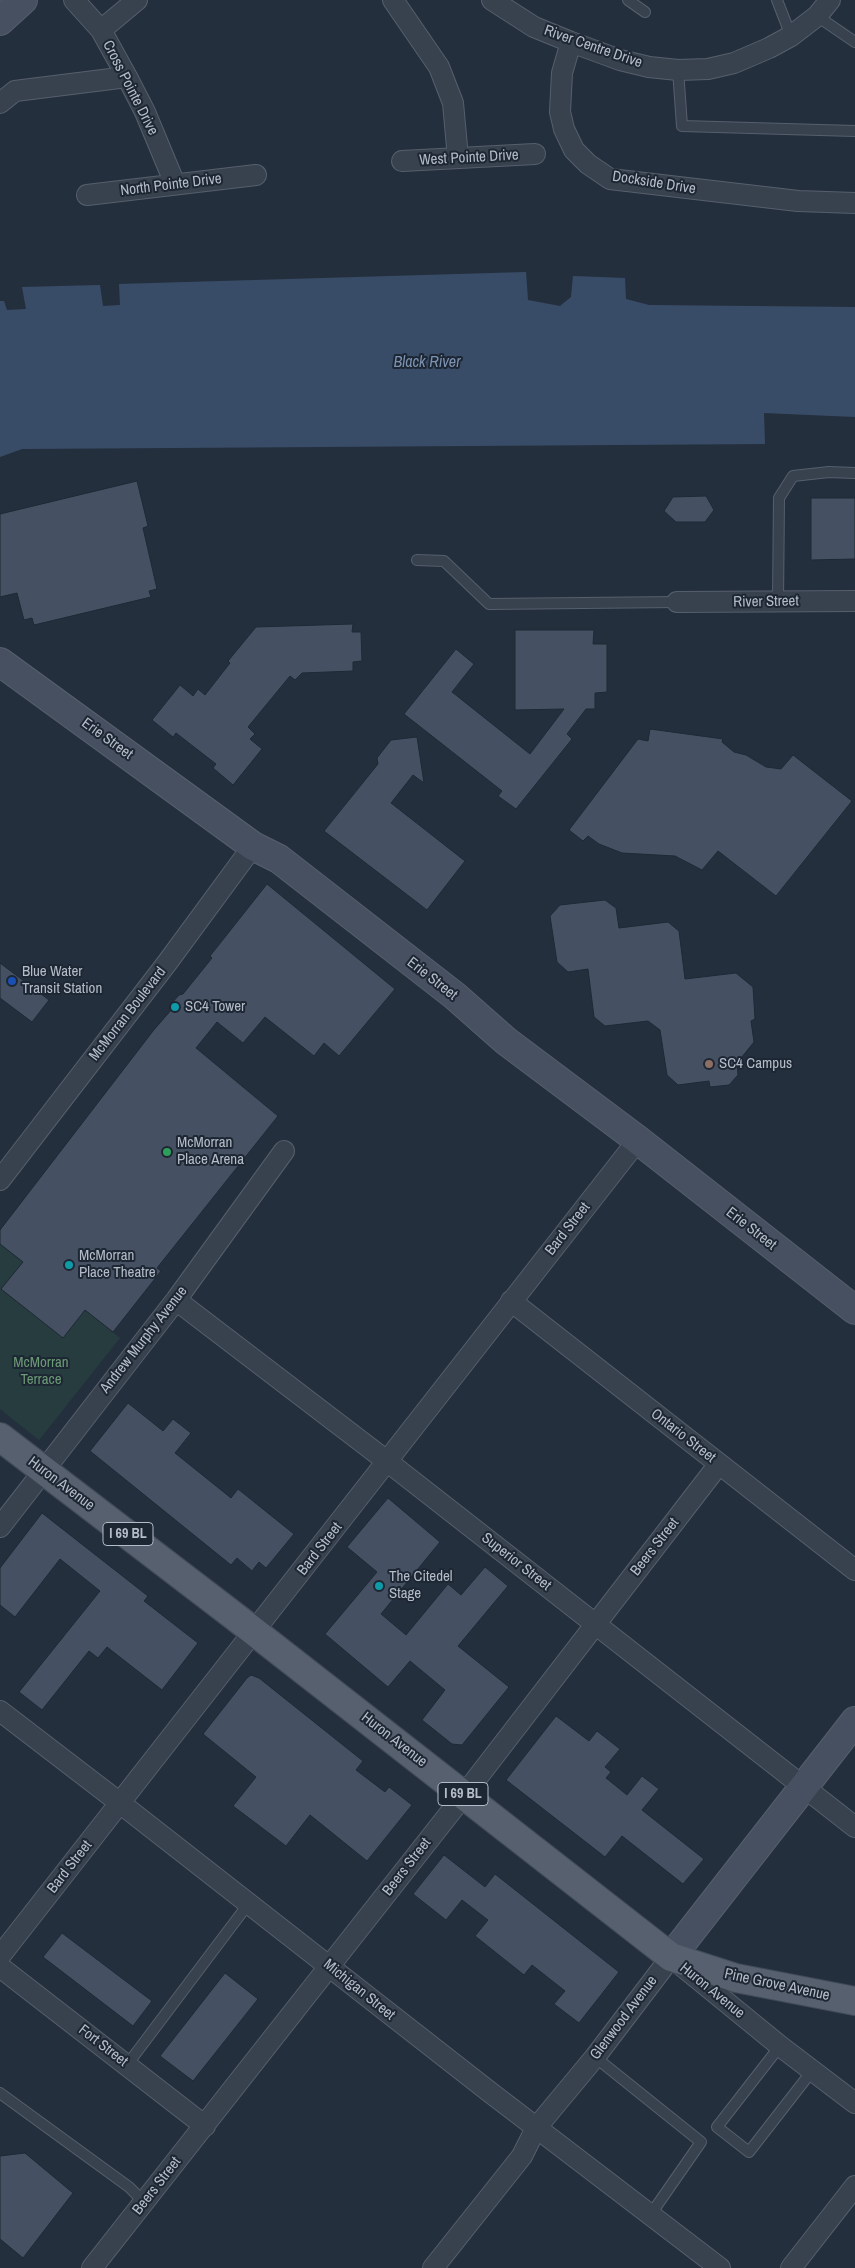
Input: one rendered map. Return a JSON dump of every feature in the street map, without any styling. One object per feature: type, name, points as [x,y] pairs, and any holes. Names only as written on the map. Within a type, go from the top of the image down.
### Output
[{"type":"main road","name":"Huron Avenue","points":[[0,1437],[255,1632],[671,1957]]},
{"type":"main road","name":"Pine Grove Avenue","points":[[671,1957],[736,1978],[855,2001]]},
{"type":"street","points":[[0,21],[23,0]]},
{"type":"street","name":"Cross Pointe Drive","points":[[74,0],[101,30],[127,77],[145,112],[175,184]]},
{"type":"street","points":[[101,30],[137,0]]},
{"type":"street","points":[[392,0],[439,67],[453,103],[458,158]]},
{"type":"street","name":"River Centre Drive","points":[[497,1],[534,27],[571,42],[620,60],[649,67],[678,70],[708,69],[734,63],[769,48],[791,36],[817,16],[830,0]]},
{"type":"street","name":"Dockside Drive","points":[[571,42],[562,72],[560,112],[564,129],[574,150],[610,179],[798,201],[855,203]]},
{"type":"street","points":[[0,103],[15,91],[127,77]]},
{"type":"street","name":"West Pointe Drive","points":[[402,161],[535,154]]},
{"type":"street","name":"North Pointe Drive","points":[[87,195],[256,175]]},
{"type":"street","name":"River Street","points":[[677,602],[855,601]]},
{"type":"street","name":"Erie Street","points":[[0,662],[253,846],[279,859],[455,996],[506,1041],[638,1140],[855,1310]]},
{"type":"street","name":"McMorran Boulevard","points":[[3,1170],[168,963],[253,846]]},
{"type":"street","name":"Bard Street","points":[[0,1956],[638,1140]]},
{"type":"street","name":"Andrew Murphy Avenue","points":[[0,1527],[176,1300],[284,1151]]},
{"type":"street","name":"Superior Street","points":[[176,1300],[388,1462],[855,1827]]},
{"type":"street","name":"Ontario Street","points":[[511,1302],[855,1570]]},
{"type":"street","name":"Beers Street","points":[[92,2268],[464,1795],[719,1464]]},
{"type":"street","name":"Michigan Street","points":[[0,1711],[330,1966],[365,1996],[720,2268]]},
{"type":"street","name":"Glenwood Avenue","points":[[433,2268],[522,2156],[536,2128],[595,2057],[855,1721]]},
{"type":"street","name":"Huron Avenue","points":[[671,1957],[780,2046],[855,2103]]},
{"type":"street","name":"Fort Street","points":[[0,1967],[205,2126]]},
{"type":"street","points":[[791,2268],[855,2186]]},
{"type":"lane","points":[[628,0],[645,12]]},
{"type":"lane","points":[[777,0],[791,36]]},
{"type":"lane","points":[[817,16],[855,42]]},
{"type":"lane","points":[[678,70],[682,126],[855,131]]},
{"type":"lane","points":[[778,602],[779,498],[793,476],[829,472],[855,473]]},
{"type":"lane","points":[[417,560],[444,561],[489,604],[677,602]]},
{"type":"lane","points":[[128,2065],[249,1903]]},
{"type":"lane","points":[[780,2046],[717,2127],[749,2152],[812,2071]]},
{"type":"lane","points":[[595,2057],[701,2142],[651,2214]]},
{"type":"lane","points":[[0,2093],[129,2187],[144,2202]]},
{"type":"green space","name":"McMorran Terrace","points":[[0,1244],[23,1262],[2,1290],[63,1337],[85,1310],[120,1338],[39,1440],[0,1409]]},
{"type":"water","name":"Black River","points":[[526,272],[528,300],[560,306],[571,297],[573,276],[625,278],[626,299],[649,305],[855,307],[855,417],[764,413],[765,444],[22,449],[0,457],[0,301],[4,301],[7,310],[26,309],[22,287],[100,285],[103,306],[120,305],[119,284]]},
{"type":"building","points":[[137,481],[148,526],[143,528],[157,589],[149,591],[151,597],[34,625],[32,618],[24,620],[17,593],[0,597],[0,514]]},
{"type":"building","points":[[706,496],[714,510],[705,522],[676,522],[664,511],[673,497]]},
{"type":"building","points":[[811,498],[855,498],[855,559],[811,560]]},
{"type":"building","points":[[353,624],[352,632],[361,632],[362,661],[353,662],[353,671],[302,673],[295,680],[290,676],[248,727],[255,734],[250,739],[262,749],[233,785],[213,768],[216,764],[176,733],[173,737],[152,720],[180,685],[193,696],[198,689],[205,695],[230,663],[228,661],[256,627]]},
{"type":"building","points":[[515,630],[594,630],[593,644],[607,644],[607,692],[595,693],[595,709],[586,709],[567,734],[572,739],[516,809],[498,796],[502,791],[404,714],[456,649],[474,664],[452,692],[530,754],[564,709],[515,710]]},
{"type":"building","points":[[650,729],[723,739],[722,742],[734,752],[746,755],[766,767],[781,769],[793,755],[852,801],[776,896],[718,851],[702,870],[675,856],[622,853],[599,844],[588,836],[583,841],[569,830],[638,739],[648,741]]},
{"type":"building","points":[[417,737],[424,783],[413,775],[391,803],[465,861],[427,910],[324,831],[378,764],[377,758],[391,740]]},
{"type":"building","points":[[267,884],[395,989],[339,1056],[324,1043],[314,1056],[265,1017],[243,1043],[217,1022],[196,1048],[278,1116],[157,1268],[161,1271],[113,1332],[85,1310],[63,1338],[1,1289],[23,1262],[0,1244],[0,1230],[172,1009],[171,1004],[179,995],[183,994],[212,958],[210,956]]},
{"type":"building","points":[[605,900],[616,908],[619,928],[668,922],[679,931],[685,979],[736,973],[753,987],[755,1019],[751,1021],[754,1042],[737,1063],[738,1075],[729,1085],[710,1087],[709,1081],[678,1085],[667,1075],[660,1030],[648,1021],[605,1026],[594,1017],[588,969],[568,972],[557,962],[550,916],[560,905]]},
{"type":"building","name":"Blue Water Transit Station","points":[[0,963],[49,1000],[32,1022],[0,998]]},
{"type":"building","points":[[128,1403],[163,1431],[173,1419],[191,1433],[175,1453],[231,1498],[238,1489],[294,1534],[266,1568],[259,1562],[252,1571],[237,1558],[231,1565],[90,1451]]},
{"type":"building","points":[[388,1498],[440,1542],[381,1614],[406,1635],[448,1584],[461,1595],[485,1567],[508,1586],[458,1646],[509,1687],[462,1745],[452,1744],[422,1720],[445,1690],[410,1661],[388,1687],[325,1634],[377,1572],[347,1547]]},
{"type":"building","points":[[42,1513],[148,1596],[144,1601],[198,1643],[162,1690],[107,1647],[98,1658],[89,1651],[42,1710],[19,1692],[100,1591],[60,1559],[15,1617],[0,1605],[0,1568]]},
{"type":"building","points":[[251,1675],[259,1678],[363,1761],[356,1770],[385,1792],[389,1787],[412,1805],[367,1861],[310,1815],[286,1846],[233,1806],[256,1777],[203,1734]]},
{"type":"building","points":[[556,1716],[589,1741],[597,1731],[620,1749],[605,1767],[611,1772],[606,1778],[627,1795],[642,1776],[659,1789],[642,1810],[704,1859],[683,1884],[622,1836],[605,1857],[506,1780]]},
{"type":"building","points":[[444,1855],[485,1887],[495,1874],[619,1972],[579,2023],[554,2004],[565,1991],[532,1965],[524,1975],[475,1936],[488,1920],[462,1900],[446,1920],[413,1894]]},
{"type":"building","points":[[62,1933],[152,2001],[133,2026],[43,1957]]},
{"type":"building","points":[[225,1973],[258,1999],[193,2081],[160,2056]]},
{"type":"building","points":[[25,2153],[73,2193],[23,2258],[0,2239],[0,2156]]},
{"type":"place","name":"Blue Water Transit Station","points":[[12,981]]},
{"type":"place","name":"SC4 Tower","points":[[175,1007]]},
{"type":"place","name":"SC4 Campus","points":[[709,1064]]},
{"type":"place","name":"McMorran Place Arena","points":[[167,1152]]},
{"type":"place","name":"McMorran Place Theatre","points":[[69,1265]]},
{"type":"place","name":"The Citedel Stage","points":[[379,1586]]}]
